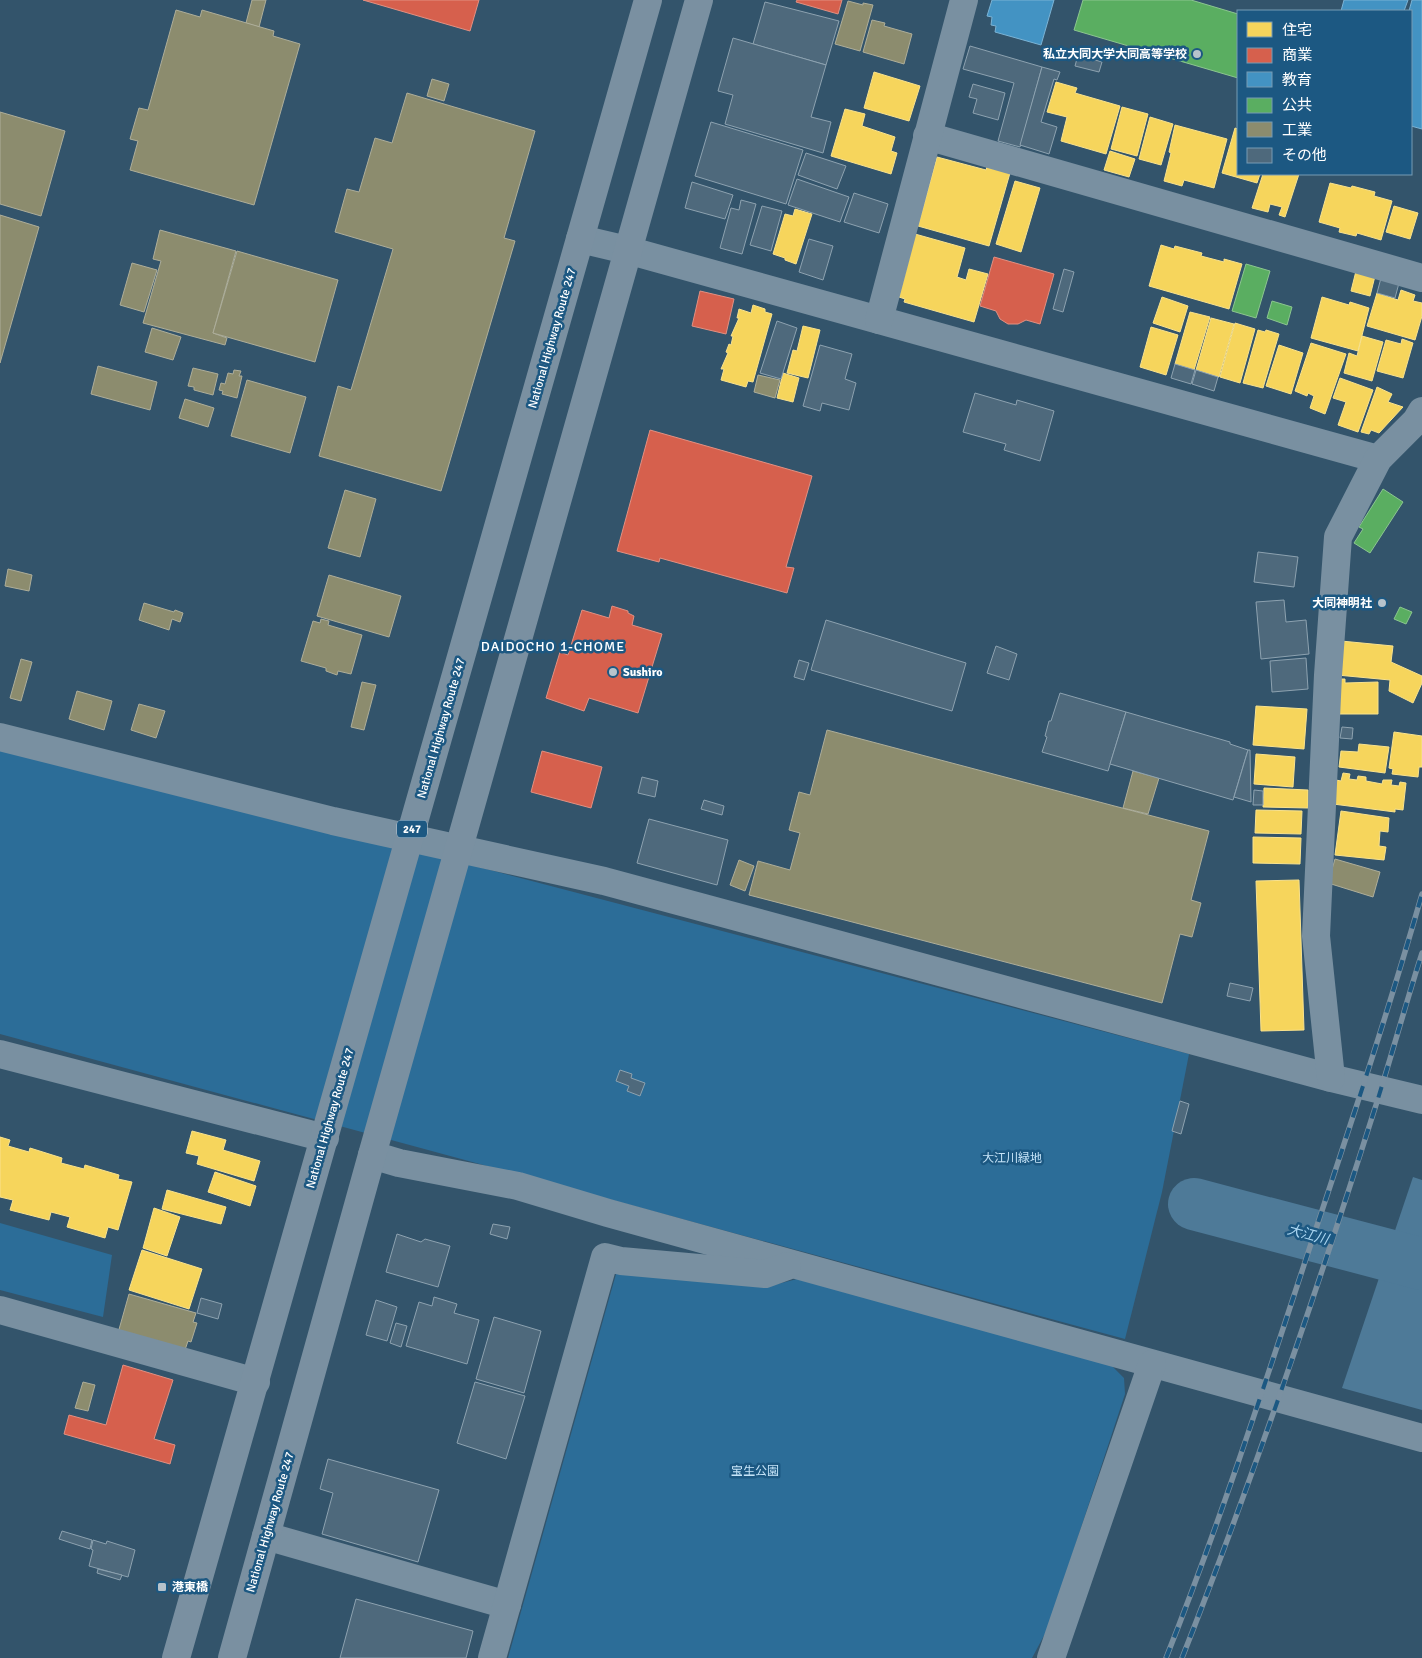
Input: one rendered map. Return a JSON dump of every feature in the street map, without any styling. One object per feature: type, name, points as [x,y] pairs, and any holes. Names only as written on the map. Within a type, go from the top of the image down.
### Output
[{"type":"highway","name":"National Highway Route 247","points":[[176,1658],[648,0]]},
{"type":"highway","name":"National Highway Route 247","points":[[232,1658],[372,1155],[699,0]]},
{"type":"street","points":[[879,320],[964,0]]},
{"type":"street","points":[[927,136],[1422,278]]},
{"type":"street","points":[[580,239],[628,250],[1378,459]]},
{"type":"street","points":[[1331,1078],[1316,936],[1328,675],[1338,537],[1378,459],[1416,420],[1422,411]]},
{"type":"street","points":[[0,737],[304,814],[604,881],[1331,1078],[1422,1100]]},
{"type":"street","points":[[0,1054],[325,1138]]},
{"type":"street","points":[[372,1155],[399,1163],[518,1186],[608,1213],[1422,1438]]},
{"type":"street","points":[[492,1658],[605,1257],[621,1261],[765,1274],[792,1264]]},
{"type":"street","points":[[0,1310],[256,1382]]},
{"type":"street","points":[[1051,1658],[1152,1364]]},
{"type":"street","points":[[266,1536],[507,1605]]},
{"type":"green space","name":"大江川緑地","points":[[0,741],[1189,1054],[1162,1192],[1125,1339],[0,1034]]},
{"type":"green space","points":[[0,1223],[112,1255],[103,1317],[0,1290]]},
{"type":"green space","name":"宝生公園","points":[[618,1267],[774,1285],[797,1279],[1111,1365],[1124,1378],[1125,1394],[1048,1628],[1032,1658],[508,1658]]},
{"type":"shaded area","points":[[1413,1177],[1422,1180],[1422,1410],[1342,1388]]},
{"type":"building: 住宅","points":[[874,72],[920,86],[909,121],[864,108]]},
{"type":"building: 住宅","points":[[1056,82],[1077,88],[1075,93],[1120,106],[1106,154],[1061,141],[1067,117],[1047,112]]},
{"type":"building: 住宅","points":[[1122,107],[1148,114],[1137,156],[1111,149]]},
{"type":"building: 住宅","points":[[845,109],[865,114],[862,126],[895,137],[891,151],[897,153],[891,174],[831,156]]},
{"type":"building: 住宅","points":[[1150,117],[1173,124],[1161,165],[1139,159]]},
{"type":"building: 住宅","points":[[1175,125],[1227,139],[1214,188],[1184,180],[1182,186],[1164,181]]},
{"type":"building: 住宅","points":[[1235,128],[1237,129],[1237,175],[1260,175],[1257,183],[1222,173]]},
{"type":"building: 住宅","points":[[1110,151],[1135,159],[1129,177],[1104,170]]},
{"type":"building: 住宅","points":[[937,157],[986,170],[987,167],[1010,173],[989,246],[918,226]]},
{"type":"building: 住宅","points":[[1263,175],[1299,175],[1285,217],[1279,215],[1282,207],[1270,204],[1268,212],[1252,208]]},
{"type":"building: 住宅","points":[[1015,181],[1040,188],[1021,252],[996,244]]},
{"type":"building: 住宅","points":[[1330,183],[1375,192],[1374,196],[1392,201],[1381,240],[1357,233],[1356,236],[1339,232],[1340,228],[1319,222]]},
{"type":"building: 住宅","points":[[1394,206],[1418,213],[1410,239],[1386,232]]},
{"type":"building: 住宅","points":[[795,209],[812,214],[796,264],[773,254],[785,214],[793,216]]},
{"type":"building: 住宅","points":[[915,234],[965,248],[957,277],[966,280],[969,269],[988,274],[974,322],[904,302],[905,299],[899,297]]},
{"type":"building: 住宅","points":[[1161,245],[1174,249],[1175,246],[1202,253],[1201,256],[1242,264],[1229,309],[1149,286]]},
{"type":"building: 住宅","points":[[1356,271],[1375,276],[1370,296],[1351,291]]},
{"type":"building: 住宅","points":[[1401,290],[1415,295],[1413,301],[1422,303],[1422,316],[1415,340],[1367,326],[1377,293],[1398,300]]},
{"type":"building: 住宅","points":[[1162,297],[1188,306],[1180,332],[1153,323]]},
{"type":"building: 住宅","points":[[1322,297],[1349,305],[1350,302],[1369,308],[1358,351],[1311,338]]},
{"type":"building: 住宅","points":[[753,305],[765,309],[765,312],[772,314],[753,382],[748,381],[746,387],[721,380],[724,369],[721,369],[728,353],[726,352],[729,344],[731,345],[733,336],[731,336],[739,318],[737,318],[739,309],[751,313]]},
{"type":"building: 住宅","points":[[1190,312],[1210,317],[1194,370],[1175,364]]},
{"type":"building: 住宅","points":[[1211,318],[1234,324],[1219,377],[1196,370]]},
{"type":"building: 住宅","points":[[1235,323],[1255,329],[1240,383],[1220,377]]},
{"type":"building: 住宅","points":[[803,326],[820,330],[808,378],[787,373],[793,350],[797,351]]},
{"type":"building: 住宅","points":[[1151,327],[1178,335],[1166,375],[1140,367]]},
{"type":"building: 住宅","points":[[1258,330],[1279,334],[1263,388],[1243,383]]},
{"type":"building: 住宅","points":[[1362,336],[1383,342],[1372,381],[1344,373],[1349,353],[1357,356]]},
{"type":"building: 住宅","points":[[1402,339],[1413,343],[1403,378],[1377,371],[1386,340],[1401,344]]},
{"type":"building: 住宅","points":[[1311,343],[1346,354],[1325,414],[1310,408],[1314,396],[1308,393],[1307,396],[1295,391]]},
{"type":"building: 住宅","points":[[1279,345],[1303,353],[1291,394],[1266,386]]},
{"type":"building: 住宅","points":[[783,373],[799,378],[793,402],[777,398]]},
{"type":"building: 住宅","points":[[1340,378],[1373,390],[1358,432],[1338,425],[1346,402],[1333,398]]},
{"type":"building: 住宅","points":[[1377,387],[1392,394],[1388,402],[1403,407],[1379,433],[1371,430],[1369,434],[1361,432]]},
{"type":"building: 住宅","points":[[1341,641],[1393,646],[1391,662],[1422,676],[1422,683],[1413,703],[1389,691],[1390,680],[1337,675]]},
{"type":"building: 住宅","points":[[1337,679],[1345,679],[1345,683],[1378,682],[1378,714],[1338,714]]},
{"type":"building: 住宅","points":[[1256,706],[1307,709],[1304,749],[1253,745]]},
{"type":"building: 住宅","points":[[1394,732],[1422,736],[1422,767],[1419,767],[1418,777],[1392,774],[1393,769],[1389,768]]},
{"type":"building: 住宅","points":[[1359,744],[1389,747],[1385,773],[1339,767],[1341,751],[1358,752]]},
{"type":"building: 住宅","points":[[1256,754],[1295,757],[1293,787],[1254,784]]},
{"type":"building: 住宅","points":[[1343,773],[1350,774],[1349,779],[1357,780],[1358,776],[1366,777],[1366,781],[1382,784],[1383,780],[1392,780],[1391,785],[1399,786],[1400,782],[1406,783],[1403,810],[1395,809],[1395,812],[1333,804],[1336,780],[1341,781]]},
{"type":"building: 住宅","points":[[1264,788],[1308,790],[1308,808],[1263,807]]},
{"type":"building: 住宅","points":[[1256,810],[1302,811],[1301,834],[1255,833]]},
{"type":"building: 住宅","points":[[1341,811],[1389,818],[1388,832],[1380,831],[1379,846],[1386,847],[1384,860],[1335,855]]},
{"type":"building: 住宅","points":[[1253,837],[1301,838],[1300,864],[1253,863]]},
{"type":"building: 住宅","points":[[1299,880],[1304,1030],[1261,1031],[1256,881]]},
{"type":"building: 住宅","points":[[192,1131],[226,1140],[223,1150],[260,1161],[254,1181],[197,1164],[199,1156],[186,1153]]},
{"type":"building: 住宅","points":[[0,1137],[10,1140],[8,1146],[29,1152],[30,1148],[62,1158],[61,1163],[84,1169],[85,1165],[119,1175],[118,1179],[132,1182],[118,1230],[108,1227],[105,1238],[67,1227],[70,1217],[51,1212],[49,1220],[10,1210],[13,1200],[0,1197]]},
{"type":"building: 住宅","points":[[215,1172],[256,1186],[250,1206],[208,1192]]},
{"type":"building: 住宅","points":[[167,1190],[226,1207],[221,1224],[162,1209]]},
{"type":"building: 住宅","points":[[154,1208],[180,1217],[167,1256],[143,1248]]},
{"type":"building: 住宅","points":[[142,1250],[202,1269],[189,1309],[129,1290]]},
{"type":"building: 商業","points":[[363,0],[479,0],[470,31]]},
{"type":"building: 商業","points":[[797,0],[842,0],[838,14],[796,2]]},
{"type":"building: 商業","points":[[994,257],[1054,274],[1040,324],[1026,320],[1018,324],[1008,324],[1000,319],[996,311],[980,306]]},
{"type":"building: 商業","points":[[700,291],[734,299],[726,334],[692,326]]},
{"type":"building: 商業","points":[[650,430],[812,476],[786,567],[794,568],[787,593],[660,558],[659,562],[617,551]]},
{"type":"building: 商業","points":[[612,606],[628,611],[628,613],[634,616],[632,625],[662,634],[638,713],[589,698],[584,711],[546,698],[560,652],[568,655],[582,610],[609,618]]},
{"type":"building: 商業","points":[[542,751],[602,767],[591,808],[531,792]]},
{"type":"building: 商業","points":[[123,1365],[173,1380],[154,1439],[175,1445],[170,1464],[64,1434],[69,1415],[106,1425]]},
{"type":"building: 教育","points":[[992,0],[1054,0],[1041,45],[995,32],[996,26],[991,25],[992,17],[987,16]]},
{"type":"building: 教育","points":[[1344,0],[1408,0],[1404,10],[1341,10]]},
{"type":"building: 教育","points":[[1412,0],[1422,0],[1422,129],[1412,126],[1412,10],[1409,10]]},
{"type":"building: 公共","name":"私立大同大学大同高等学校","points":[[1083,0],[1191,0],[1237,14],[1237,78],[1074,30]]},
{"type":"building: 公共","points":[[1246,264],[1270,271],[1256,318],[1232,311]]},
{"type":"building: 公共","points":[[1272,301],[1292,307],[1287,325],[1267,318]]},
{"type":"building: 公共","points":[[1383,489],[1403,502],[1370,553],[1354,543],[1363,529],[1359,527]]},
{"type":"building: 公共","points":[[1400,607],[1412,612],[1406,624],[1394,619]]},
{"type":"building: 工業","points":[[252,0],[266,0],[259,27],[246,23]]},
{"type":"building: 工業","points":[[848,1],[863,5],[863,3],[873,5],[860,51],[835,44]]},
{"type":"building: 工業","points":[[176,10],[200,17],[202,10],[274,31],[273,36],[300,44],[254,205],[130,170],[138,141],[130,139],[139,108],[148,110]]},
{"type":"building: 工業","points":[[872,20],[885,23],[884,26],[912,34],[904,64],[863,52]]},
{"type":"building: 工業","points":[[432,79],[449,84],[444,101],[427,96]]},
{"type":"building: 工業","points":[[407,93],[535,131],[504,238],[515,241],[441,491],[319,456],[338,386],[351,390],[393,249],[335,232],[347,189],[359,192],[375,138],[392,143]]},
{"type":"building: 工業","points":[[0,112],[65,131],[41,216],[0,204]]},
{"type":"building: 工業","points":[[0,215],[39,227],[0,363]]},
{"type":"building: 工業","points":[[160,230],[236,251],[213,333],[227,338],[225,345],[143,323],[161,261],[153,259]]},
{"type":"building: 工業","points":[[237,251],[338,280],[315,362],[213,333]]},
{"type":"building: 工業","points":[[132,263],[157,270],[144,312],[120,305]]},
{"type":"building: 工業","points":[[152,328],[181,337],[173,360],[145,352]]},
{"type":"building: 工業","points":[[98,366],[157,382],[150,410],[91,394]]},
{"type":"building: 工業","points":[[193,368],[218,374],[213,395],[194,390],[194,387],[188,386]]},
{"type":"building: 工業","points":[[234,370],[241,371],[239,376],[242,376],[237,398],[222,394],[223,391],[219,390],[221,383],[225,384],[228,373],[233,374]]},
{"type":"building: 工業","points":[[758,375],[780,380],[775,398],[754,392]]},
{"type":"building: 工業","points":[[247,380],[306,397],[290,453],[231,436]]},
{"type":"building: 工業","points":[[185,399],[214,408],[208,427],[179,418]]},
{"type":"building: 工業","points":[[345,490],[376,499],[360,557],[328,548]]},
{"type":"building: 工業","points":[[8,569],[32,575],[29,591],[5,586]]},
{"type":"building: 工業","points":[[329,575],[401,596],[389,637],[317,616]]},
{"type":"building: 工業","points":[[144,603],[183,613],[180,622],[172,619],[169,630],[139,620]]},
{"type":"building: 工業","points":[[321,619],[329,621],[328,625],[362,635],[351,674],[338,671],[337,675],[326,671],[326,668],[301,661],[313,621],[320,623]]},
{"type":"building: 工業","points":[[21,659],[32,662],[21,701],[10,698]]},
{"type":"building: 工業","points":[[362,682],[376,685],[364,730],[351,727]]},
{"type":"building: 工業","points":[[77,691],[112,701],[104,730],[69,719]]},
{"type":"building: 工業","points":[[139,704],[165,711],[156,738],[131,730]]},
{"type":"building: 工業","points":[[827,730],[1209,831],[1191,900],[1201,903],[1192,937],[1180,934],[1162,1003],[749,895],[758,861],[790,870],[800,833],[789,830],[799,792],[810,795]]},
{"type":"building: 工業","points":[[1133,771],[1159,778],[1148,814],[1123,808]]},
{"type":"building: 工業","points":[[1335,859],[1380,872],[1373,897],[1328,883]]},
{"type":"building: 工業","points":[[739,860],[754,866],[745,891],[730,885]]},
{"type":"building: 工業","points":[[129,1294],[196,1313],[193,1322],[197,1323],[191,1342],[188,1341],[184,1353],[118,1333]]},
{"type":"building: 工業","points":[[83,1382],[95,1385],[88,1411],[75,1408]]},
{"type":"building: その他","points":[[765,2],[839,21],[826,65],[753,44]]},
{"type":"building: その他","points":[[733,38],[826,65],[811,117],[831,122],[823,153],[725,124],[733,95],[718,91]]},
{"type":"building: その他","points":[[970,46],[1042,67],[1020,147],[998,141],[1014,83],[963,69]]},
{"type":"building: その他","points":[[1078,55],[1102,62],[1099,72],[1075,66]]},
{"type":"building: その他","points":[[1042,67],[1060,72],[1057,80],[1054,79],[1041,122],[1057,127],[1049,154],[1020,145]]},
{"type":"building: その他","points":[[973,84],[1005,93],[998,120],[973,113],[977,99],[969,97]]},
{"type":"building: その他","points":[[711,122],[803,150],[786,204],[695,176]]},
{"type":"building: その他","points":[[806,153],[846,166],[837,189],[798,175]]},
{"type":"building: その他","points":[[797,179],[849,197],[840,222],[788,205]]},
{"type":"building: その他","points":[[692,182],[733,195],[725,219],[685,208]]},
{"type":"building: その他","points":[[854,193],[888,204],[879,233],[844,222]]},
{"type":"building: その他","points":[[741,200],[756,204],[742,254],[720,248],[731,208],[739,210]]},
{"type":"building: その他","points":[[762,206],[782,211],[771,251],[750,245]]},
{"type":"building: その他","points":[[809,239],[833,246],[823,280],[799,272]]},
{"type":"building: その他","points":[[1064,269],[1074,272],[1063,312],[1053,309]]},
{"type":"building: その他","points":[[1381,278],[1399,283],[1395,298],[1377,293]]},
{"type":"building: その他","points":[[777,321],[797,328],[781,379],[760,373]]},
{"type":"building: その他","points":[[820,345],[852,354],[845,379],[856,383],[849,410],[822,403],[820,411],[803,406]]},
{"type":"building: その他","points":[[1175,364],[1195,370],[1191,384],[1171,378]]},
{"type":"building: その他","points":[[1196,370],[1218,377],[1214,391],[1192,384]]},
{"type":"building: その他","points":[[975,393],[1016,405],[1017,400],[1054,411],[1040,461],[1004,450],[1006,444],[963,432]]},
{"type":"building: その他","points":[[1258,552],[1298,557],[1294,587],[1254,582]]},
{"type":"building: その他","points":[[1284,600],[1286,622],[1306,620],[1309,654],[1261,659],[1256,602]]},
{"type":"building: その他","points":[[826,620],[966,663],[952,711],[811,670]]},
{"type":"building: その他","points":[[996,646],[1017,654],[1009,680],[987,673]]},
{"type":"building: その他","points":[[1306,658],[1308,689],[1272,692],[1270,661]]},
{"type":"building: その他","points":[[799,660],[809,663],[804,680],[794,677]]},
{"type":"building: その他","points":[[1060,693],[1126,712],[1108,771],[1042,752],[1047,737],[1045,736],[1049,721],[1051,721]]},
{"type":"building: その他","points":[[1126,712],[1230,742],[1230,744],[1248,750],[1233,800],[1110,764]]},
{"type":"building: その他","points":[[1342,727],[1353,728],[1352,739],[1340,738]]},
{"type":"building: その他","points":[[1248,750],[1250,750],[1251,802],[1234,797]]},
{"type":"building: その他","points":[[642,777],[658,781],[655,797],[638,793]]},
{"type":"building: その他","points":[[1254,790],[1263,791],[1263,805],[1253,805]]},
{"type":"building: その他","points":[[704,800],[724,806],[722,815],[701,809]]},
{"type":"building: その他","points":[[649,819],[728,840],[717,885],[637,863]]},
{"type":"building: その他","points":[[1230,983],[1253,988],[1250,1001],[1227,996]]},
{"type":"building: その他","points":[[620,1070],[632,1074],[631,1078],[645,1083],[640,1096],[627,1091],[629,1086],[616,1081]]},
{"type":"building: その他","points":[[1180,1101],[1189,1104],[1181,1134],[1172,1131]]},
{"type":"building: その他","points":[[493,1224],[510,1227],[507,1239],[490,1234]]},
{"type":"building: その他","points":[[397,1234],[421,1242],[425,1239],[450,1246],[438,1287],[386,1272]]},
{"type":"building: その他","points":[[434,1297],[457,1304],[454,1313],[479,1320],[467,1364],[406,1346],[419,1302],[432,1306]]},
{"type":"building: その他","points":[[201,1298],[222,1304],[218,1319],[197,1313]]},
{"type":"building: その他","points":[[376,1300],[397,1307],[387,1341],[366,1335]]},
{"type":"building: その他","points":[[494,1317],[541,1331],[524,1393],[476,1379]]},
{"type":"building: その他","points":[[396,1323],[407,1326],[401,1347],[390,1343]]},
{"type":"building: その他","points":[[475,1382],[525,1396],[506,1459],[457,1443]]},
{"type":"building: その他","points":[[328,1459],[439,1490],[418,1562],[322,1534],[333,1493],[320,1489]]},
{"type":"building: その他","points":[[62,1531],[92,1540],[90,1549],[59,1539]]},
{"type":"building: その他","points":[[93,1540],[106,1544],[107,1541],[135,1550],[128,1577],[89,1566],[93,1550],[91,1549]]},
{"type":"building: その他","points":[[98,1569],[122,1575],[120,1580],[97,1573]]},
{"type":"building: その他","points":[[356,1599],[473,1631],[466,1658],[340,1658]]},
{"type":"waterway","name":"大江川","points":[[1194,1204],[1422,1264]]},
{"type":"railway","points":[[1166,1658],[1203,1561],[1254,1415],[1364,1082],[1422,894]]},
{"type":"railway","points":[[1182,1658],[1209,1590],[1308,1314],[1376,1105],[1422,953]]},
{"type":"place","name":"私立大同大学大同高等学校","points":[[1197,54]]},
{"type":"place","name":"大同神明社","points":[[1382,603]]},
{"type":"place","name":"Sushiro","points":[[613,672]]},
{"type":"place","name":"港東橋","points":[[162,1587]]},
{"type":"district","name":"DAIDOCHO 1-CHOME","points":[[553,646]]}]
